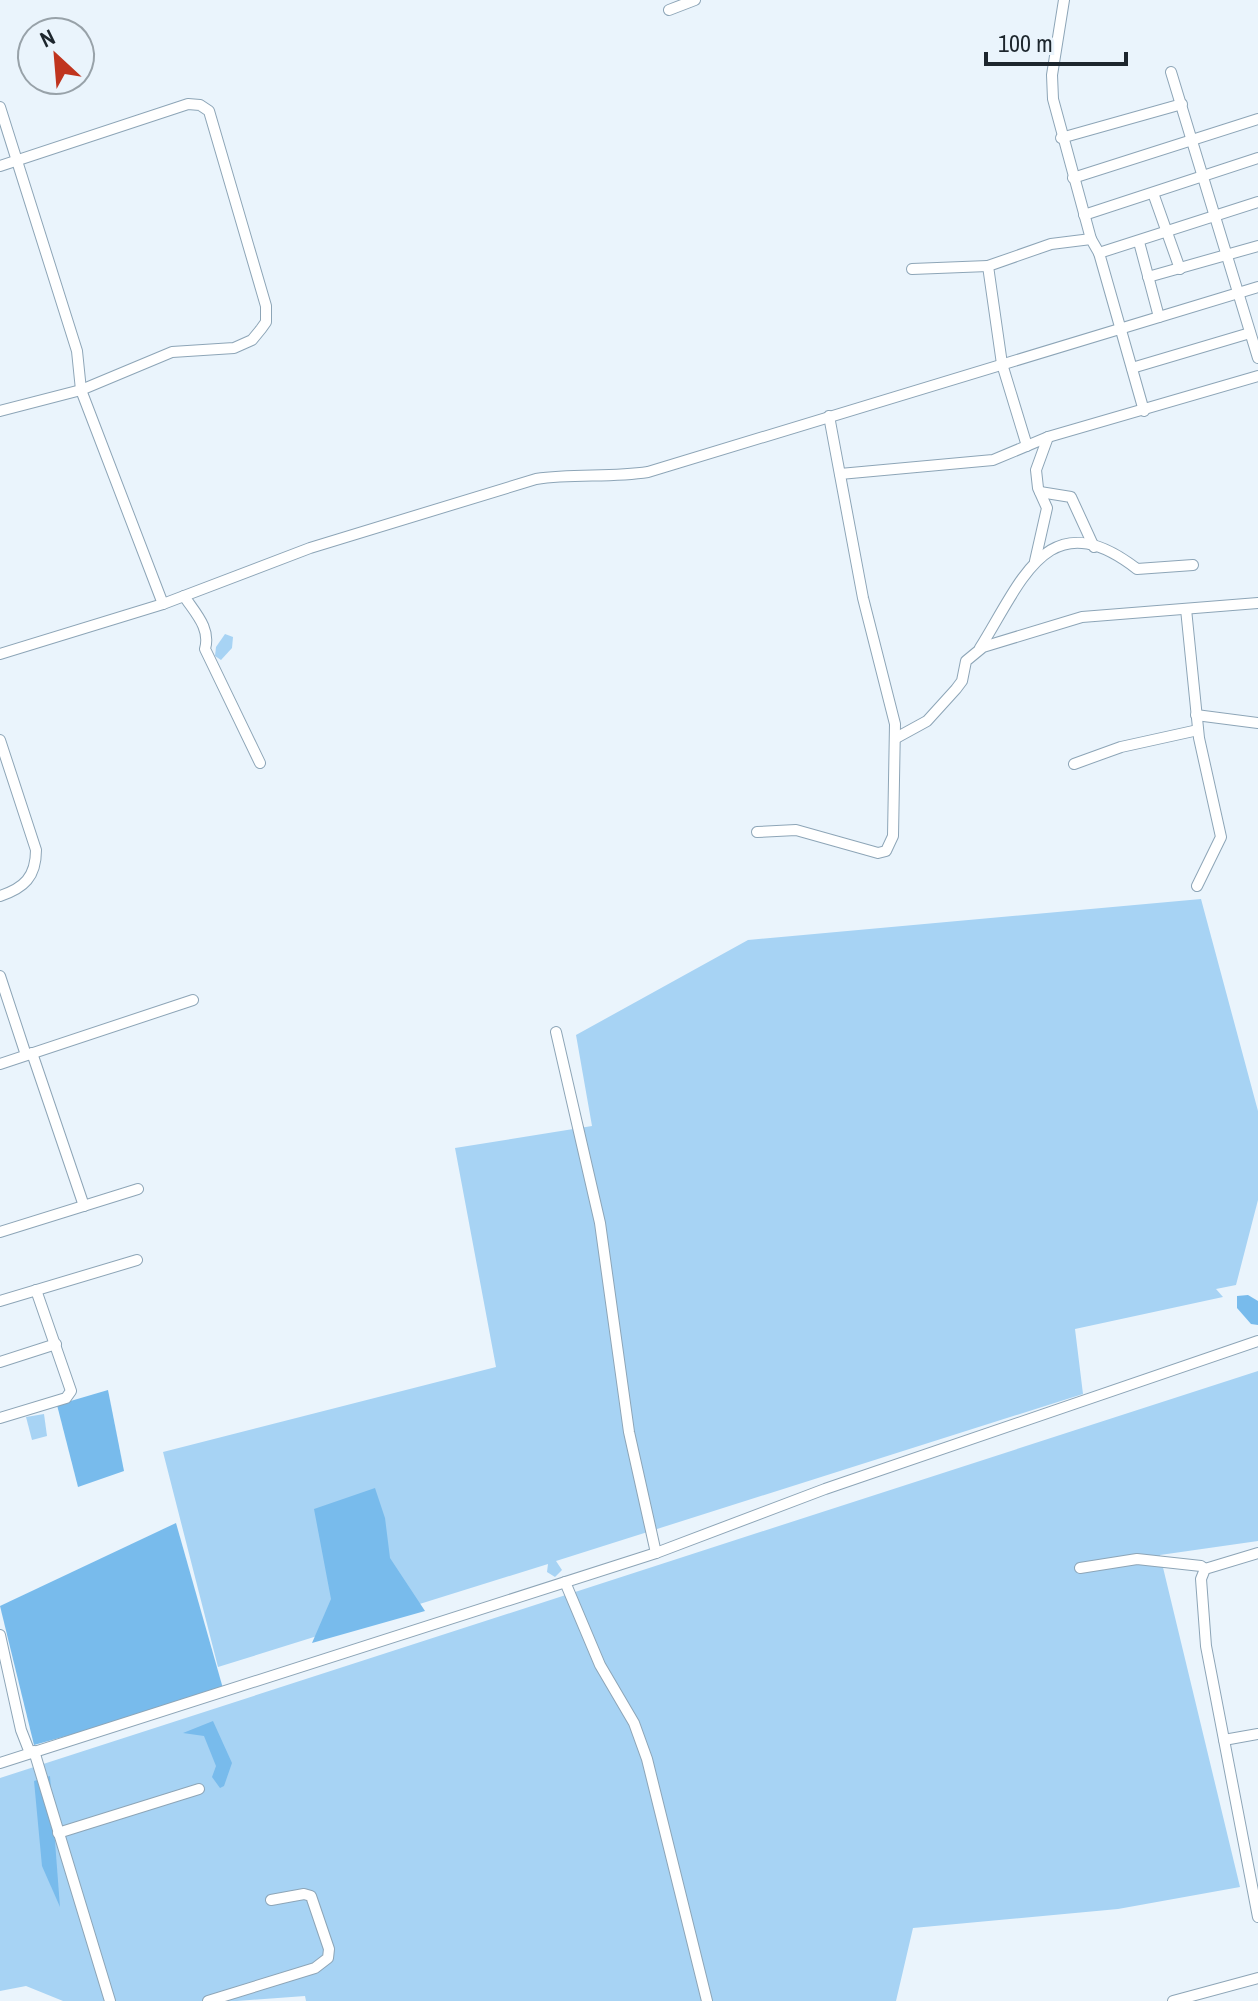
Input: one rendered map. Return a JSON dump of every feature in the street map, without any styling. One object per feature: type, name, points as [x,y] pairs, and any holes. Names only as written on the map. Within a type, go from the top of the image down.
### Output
[{"type":"street","points":[[669,10],[695,0]]},
{"type":"street","points":[[1064,0],[1052,75],[1061,138],[1091,239],[1099,253],[1144,411]]},
{"type":"street","points":[[1171,72],[1258,358]]},
{"type":"street","points":[[0,166],[188,104],[200,105],[209,111],[266,306],[266,322],[261,329],[252,340],[234,348],[172,352],[81,390],[0,411]]},
{"type":"street","points":[[1061,138],[1182,104]]},
{"type":"street","points":[[0,107],[77,351],[81,390],[163,604]]},
{"type":"street","points":[[1073,178],[1258,119]]},
{"type":"street","points":[[1084,215],[1258,158]]},
{"type":"street","points":[[1153,193],[1180,269]]},
{"type":"street","points":[[1099,253],[1258,202]]},
{"type":"street","points":[[912,269],[988,266],[1051,244],[1091,239]]},
{"type":"street","points":[[1139,242],[1159,317]]},
{"type":"street","points":[[1148,277],[1258,246]]},
{"type":"street","points":[[988,266],[1002,364],[1027,446]]},
{"type":"street","points":[[0,654],[163,604],[310,548],[536,479],[573,473],[612,478],[648,472],[1258,287]]},
{"type":"street","points":[[1132,368],[1250,333]]},
{"type":"street","points":[[840,474],[993,460],[1048,437],[1258,376]]},
{"type":"street","points":[[757,832],[796,830],[878,853],[886,851],[893,836],[896,738],[829,416]]},
{"type":"street","points":[[1035,561],[1047,508],[1036,470],[1048,437]]},
{"type":"street","points":[[1040,492],[1071,497],[1094,547]]},
{"type":"street","points":[[896,738],[927,721],[962,681],[966,661],[979,650],[1035,561],[1056,544],[1074,541],[1118,554],[1137,569],[1193,565]]},
{"type":"street","points":[[184,596],[205,628],[208,638],[205,649],[260,763]]},
{"type":"street","points":[[979,650],[1082,617],[1258,603]]},
{"type":"street","points":[[1186,609],[1198,730],[1221,837],[1197,886]]},
{"type":"street","points":[[1196,715],[1258,723]]},
{"type":"street","points":[[1074,764],[1121,747],[1198,730]]},
{"type":"street","points":[[0,740],[36,850],[36,867],[29,880],[16,891],[0,896]]},
{"type":"street","points":[[0,976],[2,990],[29,1054],[84,1206]]},
{"type":"street","points":[[0,1064],[193,1000]]},
{"type":"street","points":[[556,1032],[600,1223],[629,1432],[656,1553]]},
{"type":"street","points":[[0,1232],[138,1189]]},
{"type":"street","points":[[0,1301],[137,1260]]},
{"type":"street","points":[[0,1418],[69,1395],[70,1385],[36,1290]]},
{"type":"street","points":[[0,1763],[656,1553],[825,1489],[1258,1341]]},
{"type":"street","points":[[0,1362],[56,1344]]},
{"type":"street","points":[[1080,1568],[1137,1559],[1205,1569],[1258,1553]]},
{"type":"street","points":[[1205,1569],[1201,1579],[1202,1615],[1258,1917]]},
{"type":"street","points":[[565,1582],[600,1665],[634,1723],[647,1759],[707,2001]]},
{"type":"street","points":[[0,1635],[14,1700],[110,2001]]},
{"type":"street","points":[[0,1704],[14,1700]]},
{"type":"street","points":[[1224,1740],[1258,1734]]},
{"type":"street","points":[[58,1833],[199,1789]]},
{"type":"street","points":[[208,2001],[315,1968],[328,1958],[329,1949],[311,1896],[304,1894],[271,1900]]},
{"type":"street","points":[[1173,2001],[1258,1978]]},
{"type":"shaded area","points":[[225,634],[233,637],[232,648],[221,660],[215,656],[216,647]]},
{"type":"shaded area","points":[[1201,899],[1258,1111],[1258,1200],[1236,1285],[1216,1289],[1223,1297],[1075,1329],[1083,1394],[556,1561],[562,1570],[555,1577],[547,1572],[548,1564],[218,1667],[163,1452],[496,1367],[455,1148],[592,1126],[576,1035],[748,940]]},
{"type":"shaded area","points":[[1248,1295],[1258,1301],[1258,1325],[1251,1324],[1237,1308],[1237,1296]]},
{"type":"shaded area","points":[[1258,1371],[1258,1541],[1160,1555],[1240,1887],[1118,1909],[913,1928],[896,2001],[306,2001],[305,1996],[237,2001],[63,2001],[26,1986],[0,1991],[0,1778]]},
{"type":"shaded area","points":[[108,1390],[124,1471],[78,1487],[57,1405]]},
{"type":"shaded area","points":[[44,1414],[47,1436],[32,1440],[26,1417]]},
{"type":"shaded area","points":[[375,1488],[385,1518],[390,1558],[425,1611],[312,1643],[331,1599],[314,1509]]},
{"type":"shaded area","points":[[176,1523],[224,1692],[34,1745],[0,1606]]},
{"type":"shaded area","points":[[213,1721],[232,1763],[224,1786],[220,1788],[212,1777],[216,1766],[204,1736],[183,1733]]},
{"type":"shaded area","points":[[50,1776],[60,1907],[42,1866],[34,1781]]}]
